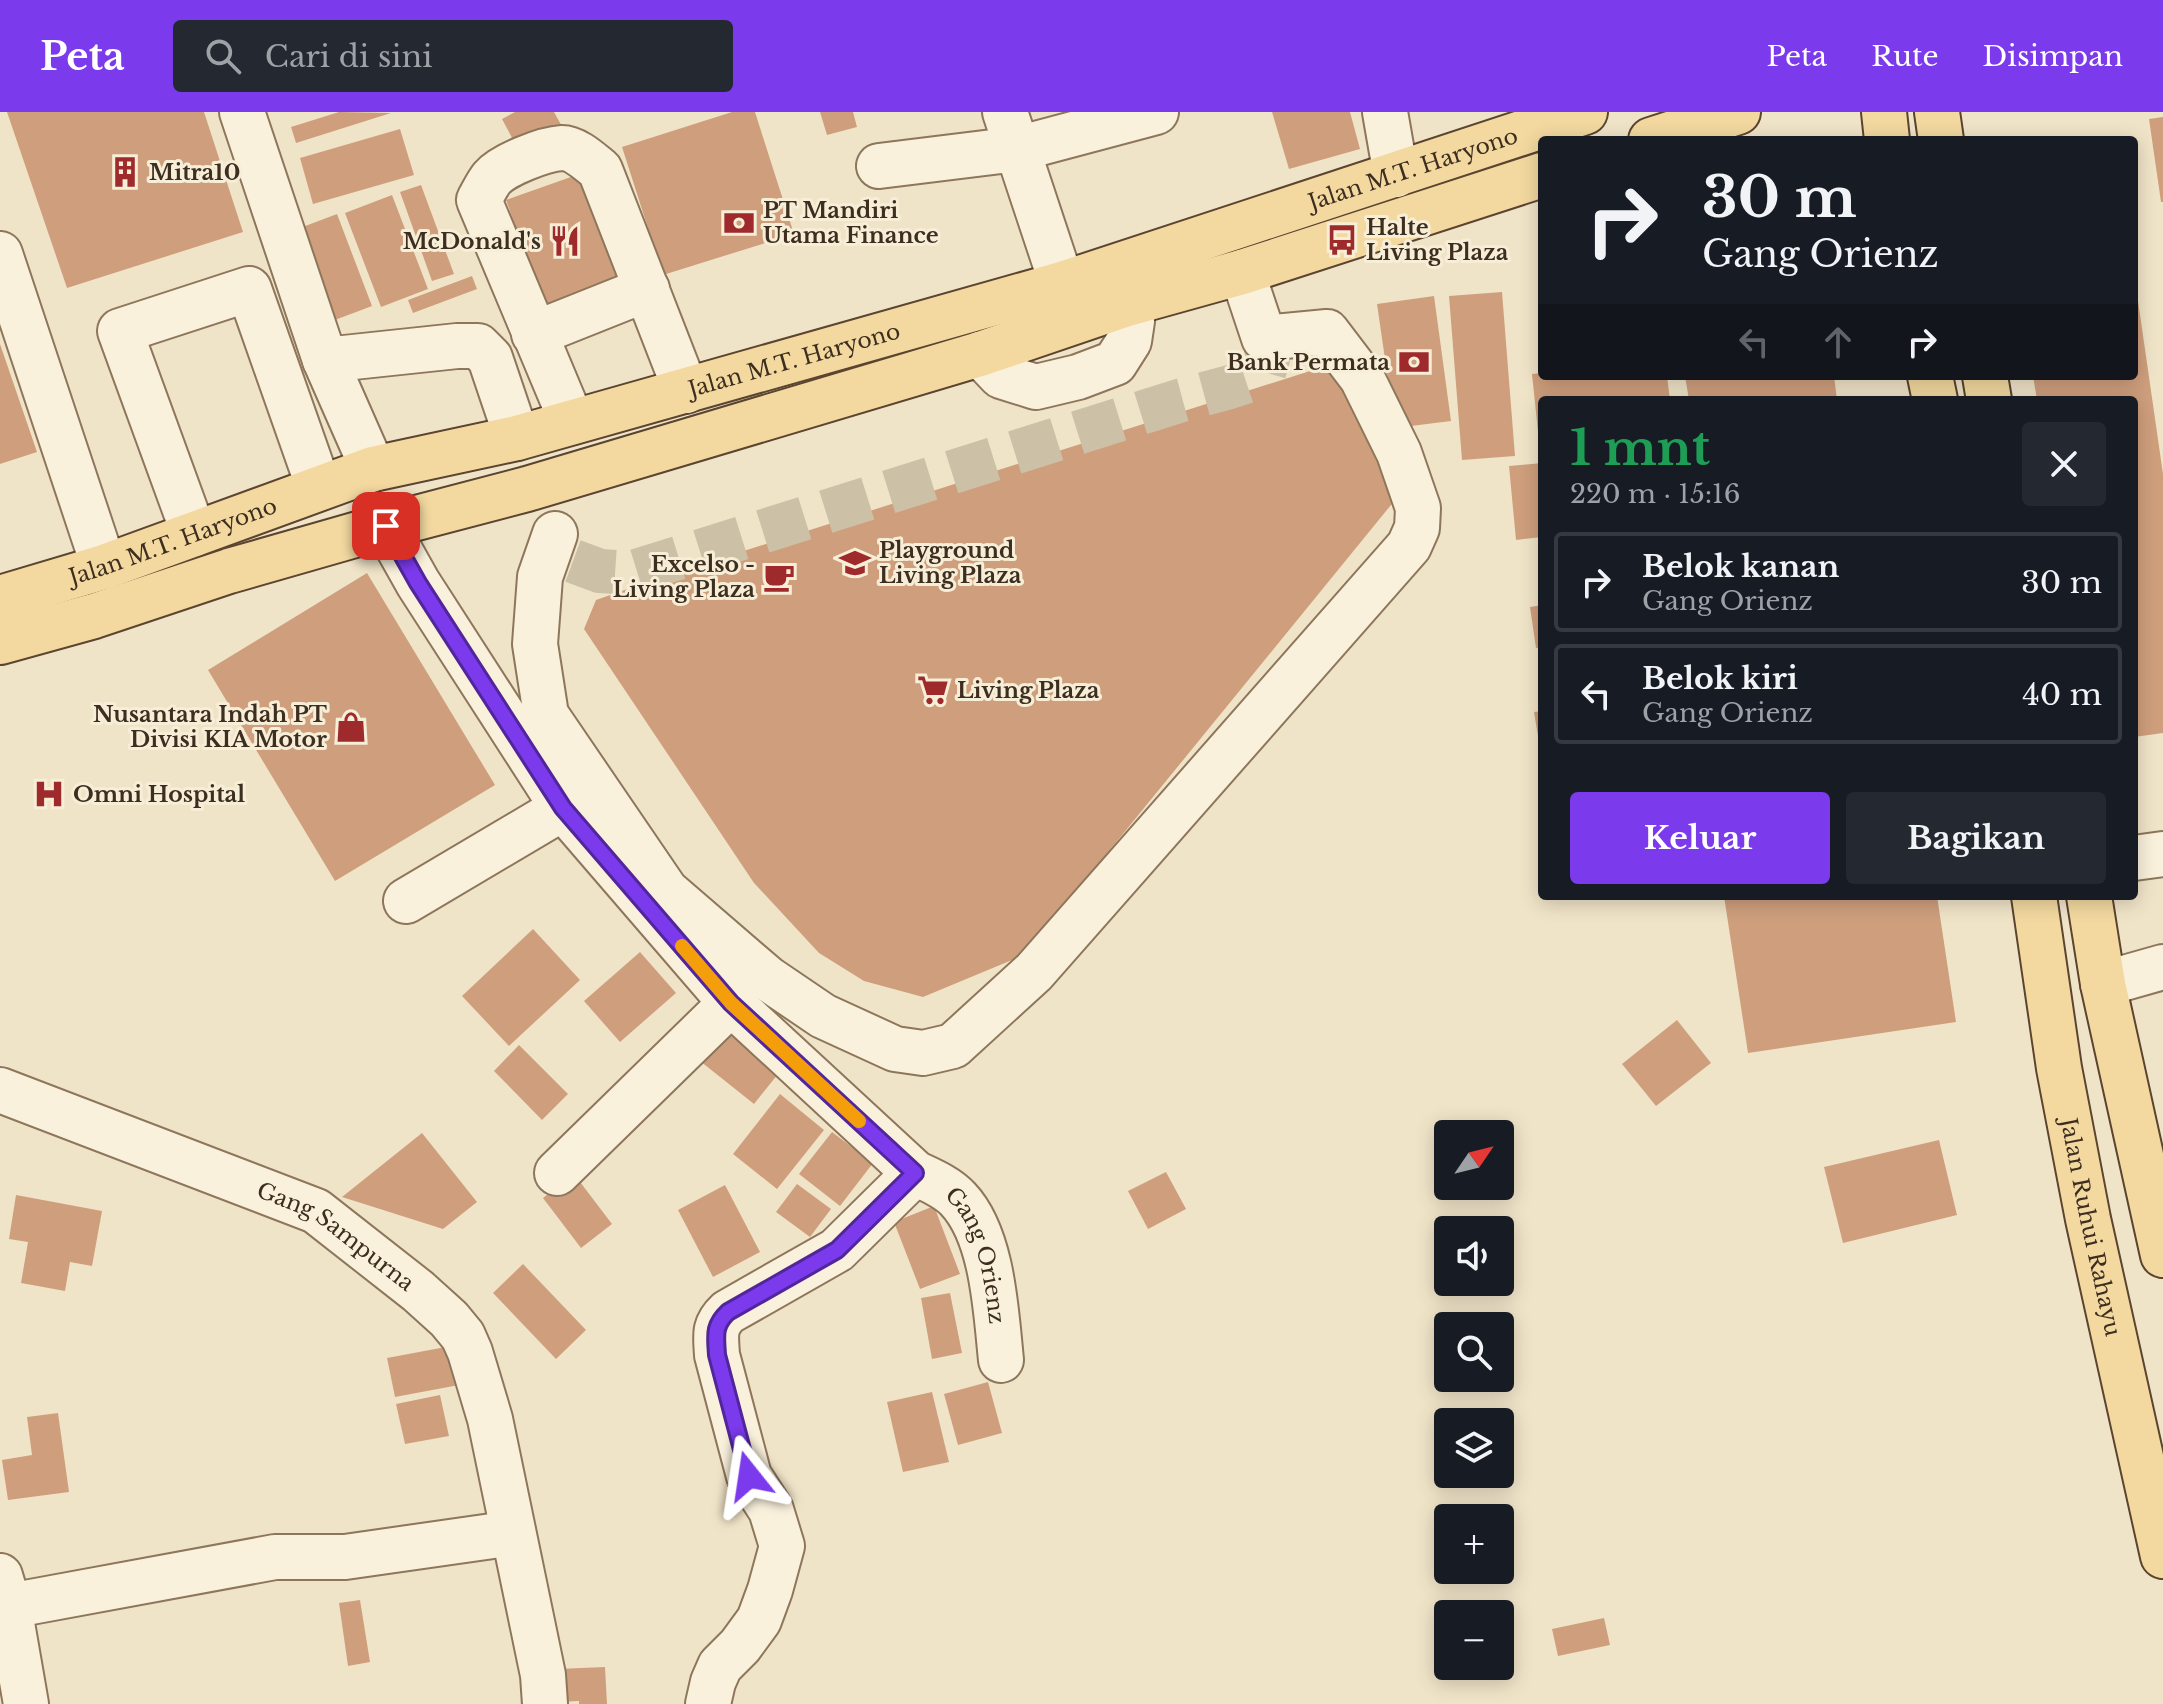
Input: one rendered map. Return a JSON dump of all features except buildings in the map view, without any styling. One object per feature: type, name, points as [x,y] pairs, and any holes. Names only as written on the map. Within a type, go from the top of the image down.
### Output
[{"type":"main road","name":"Jalan M.T. Haryono","points":[[0,598],[104,567],[373,469],[517,438],[1062,284],[1585,112]]},
{"type":"main road","points":[[1663,136],[1738,112]]},
{"type":"main road","points":[[1884,112],[1887,136]]},
{"type":"main road","points":[[1937,112],[1940,136]]},
{"type":"main road","name":"Jalan M.T. Haryono","points":[[0,642],[94,616],[229,571],[527,489],[980,354],[1127,304],[1242,272],[1538,176]]},
{"type":"main road","name":"Jalan Ruhui Rahayu","points":[[2035,900],[2059,1068],[2088,1219],[2163,1556]]},
{"type":"main road","points":[[2090,900],[2103,984],[2152,1158],[2163,1255]]},
{"type":"street","points":[[242,112],[325,360],[373,469]]},
{"type":"street","points":[[879,166],[1011,130],[1156,112]]},
{"type":"street","points":[[1385,112],[1396,175]]},
{"type":"street","points":[[1011,130],[1062,284]]},
{"type":"street","points":[[572,422],[479,200],[494,176],[514,163],[563,148],[583,157],[600,170],[686,391]]},
{"type":"street","points":[[0,254],[104,567]]},
{"type":"street","points":[[527,489],[564,548],[540,577],[535,644],[546,715],[666,891],[767,978],[823,1016],[895,1049],[923,1053],[953,1046],[1034,972],[1409,546],[1417,528],[1418,508],[1399,453],[1362,378],[1327,332],[1264,338],[1242,272]]},
{"type":"street","points":[[194,534],[120,331],[249,289],[319,488]]},
{"type":"street","points":[[534,334],[647,289]]},
{"type":"street","points":[[325,360],[478,346],[490,358],[517,438]]},
{"type":"street","name":"Gang Orienz","points":[[386,526],[418,583],[563,808],[731,1003],[915,1173],[944,1188],[957,1198],[970,1215],[980,1237],[994,1288],[1001,1360]]},
{"type":"street","points":[[406,901],[563,808]]},
{"type":"street","points":[[2138,857],[2163,854]]},
{"type":"street","points":[[2103,984],[2163,967]]},
{"type":"street","points":[[557,1173],[731,1003]]},
{"type":"street","name":"Gang Sampurna","points":[[0,1090],[316,1211],[449,1319],[463,1336],[470,1352],[490,1419],[543,1675],[545,1704]]},
{"type":"street","name":"Gang Orienz","points":[[708,1704],[720,1666],[759,1620],[782,1546],[771,1510],[749,1476],[717,1355],[719,1321],[728,1312],[837,1250],[915,1173]]},
{"type":"street","points":[[26,1704],[4,1591],[275,1557],[345,1557],[513,1533]]},
{"type":"tunnel","points":[[573,561],[600,571],[630,573],[1230,387],[1263,376],[1268,359],[1264,338]]},
{"type":"slow traffic","points":[[682,946],[731,1003],[859,1121]]},
{"type":"place","name":"Mitra10","points":[[125,172]]},
{"type":"place","name":"PT Mandiri Utama Finance","points":[[739,223]]},
{"type":"place","name":"Halte Living Plaza","points":[[1342,240]]},
{"type":"place","name":"McDonald's","points":[[565,241]]},
{"type":"place","name":"Bank Permata","points":[[1414,362]]},
{"type":"place","name":"Playground Living Plaza","points":[[855,563]]},
{"type":"place","name":"Excelso - Living Plaza","points":[[779,577]]},
{"type":"place","name":"Living Plaza","points":[[933,690]]},
{"type":"place","name":"Nusantara Indah PT Divisi KIA Motor","points":[[351,727]]},
{"type":"place","name":"Omni Hospital","points":[[49,794]]},
{"type":"route","points":[[386,526],[418,583],[563,808],[731,1003],[915,1173],[837,1250],[728,1312],[719,1321],[717,1355],[749,1476]]}]
